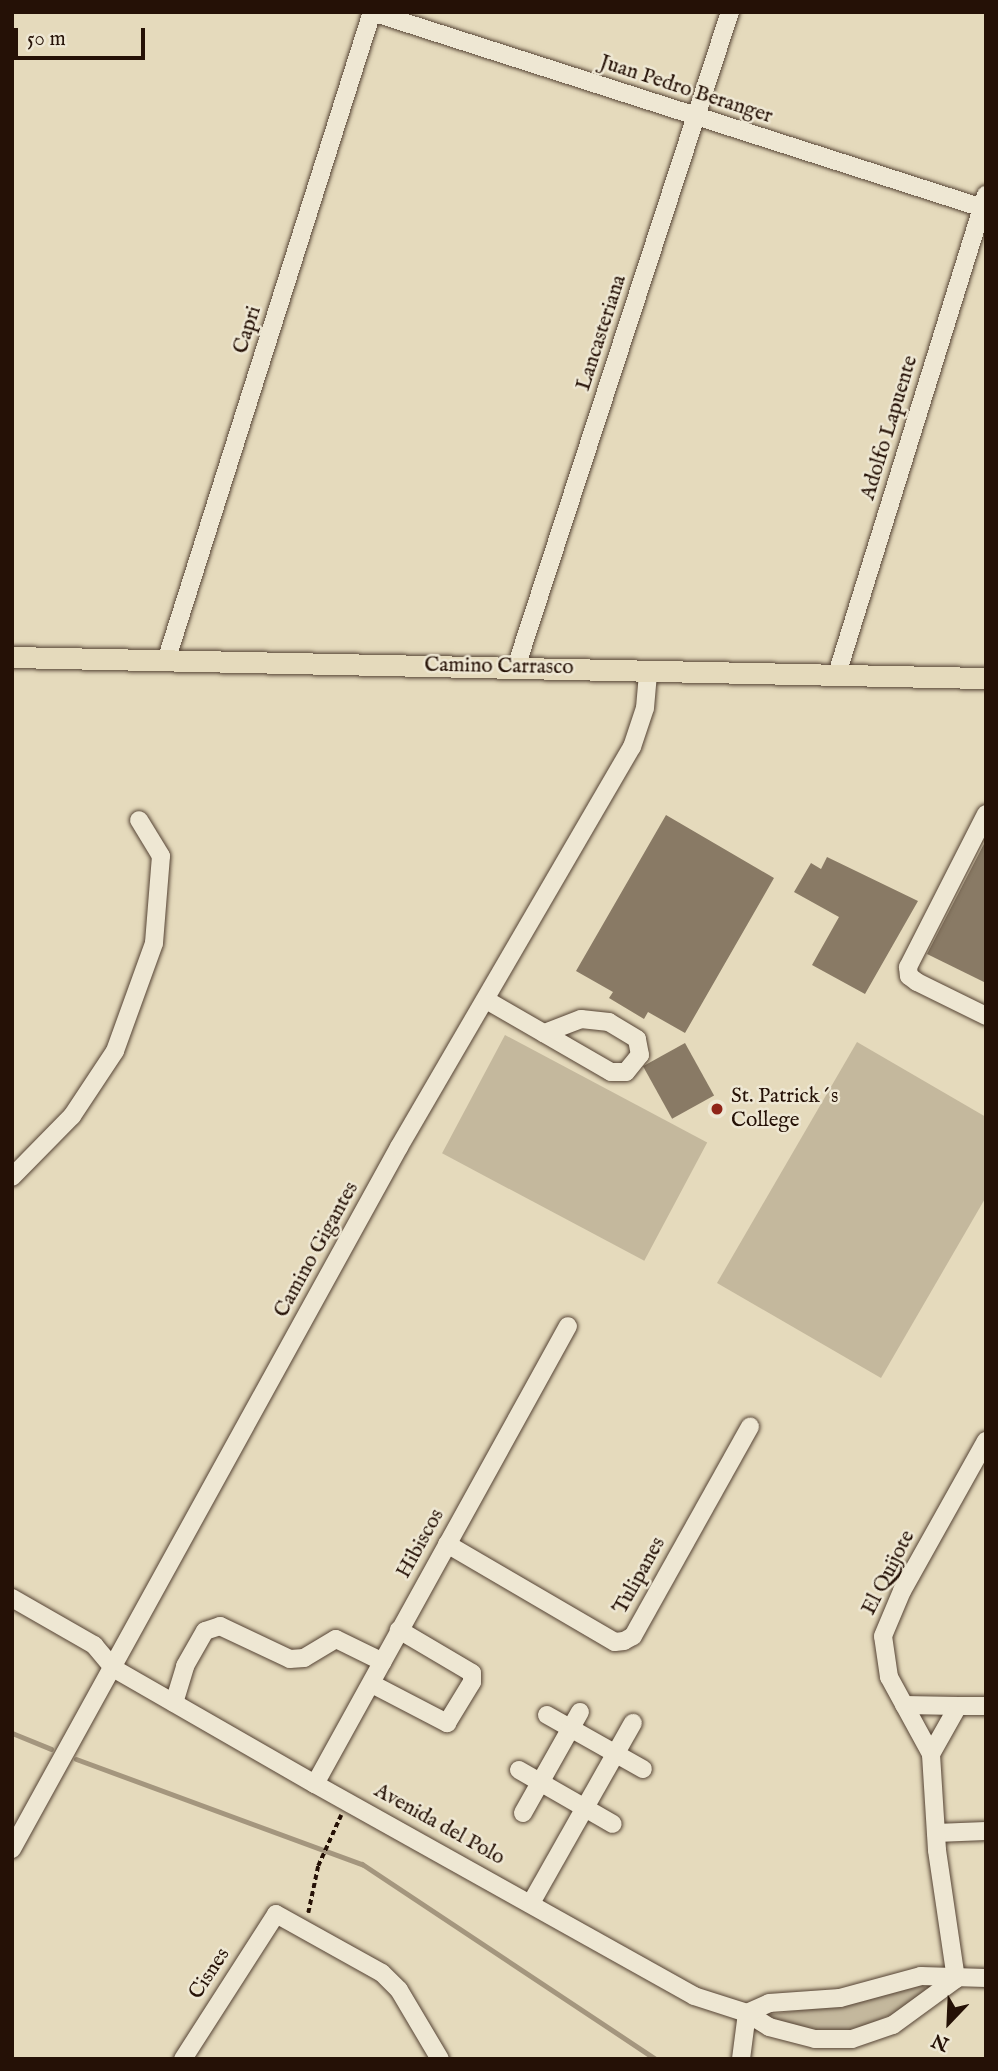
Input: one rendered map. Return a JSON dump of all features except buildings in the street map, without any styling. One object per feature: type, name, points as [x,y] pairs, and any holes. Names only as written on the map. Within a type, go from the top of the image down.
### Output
[{"type":"main road","name":"Camino Carrasco","points":[[12,657],[986,678]]},
{"type":"street","name":"Juan Pedro Beranger","points":[[372,12],[697,118],[984,204]]},
{"type":"street","name":"Capri","points":[[166,661],[372,12]]},
{"type":"street","name":"Lancasteriana","points":[[516,667],[730,12]]},
{"type":"street","name":"Adolfo Lapuente","points":[[837,674],[984,204]]},
{"type":"street","name":"Camino Gigantes","points":[[12,1849],[393,1159],[488,1001],[632,747],[645,708],[648,671]]},
{"type":"street","points":[[986,814],[908,967],[909,976],[917,982],[986,1016]]},
{"type":"street","points":[[12,1177],[72,1116],[115,1051],[154,943],[162,856],[139,820]]},
{"type":"street","points":[[488,1001],[611,1072],[626,1072],[640,1055],[637,1040],[610,1022],[581,1019],[544,1033]]},
{"type":"street","name":"Hibiscos","points":[[315,1784],[568,1326]]},
{"type":"street","name":"Tulipanes","points":[[447,1544],[615,1642],[624,1641],[633,1636],[750,1427]]},
{"type":"street","name":"El Quijote","points":[[956,1979],[936,1833],[931,1754],[885,1664],[887,1623],[986,1441]]},
{"type":"street","name":"Avenida del Polo","points":[[12,1598],[94,1645],[113,1668],[694,1996],[747,2013],[791,2035],[852,2039],[893,2025],[956,1979]]},
{"type":"street","points":[[173,1703],[185,1666],[205,1631],[220,1626],[290,1658],[304,1658],[325,1642],[335,1639],[383,1662]]},
{"type":"street","points":[[372,1684],[447,1723],[472,1682],[472,1673],[399,1630]]},
{"type":"street","points":[[904,1705],[986,1706]]},
{"type":"street","points":[[931,1754],[958,1706]]},
{"type":"street","points":[[523,1813],[580,1712]]},
{"type":"street","points":[[547,1715],[643,1769]]},
{"type":"street","points":[[531,1903],[633,1723]]},
{"type":"street","points":[[519,1770],[614,1824]]},
{"type":"street","points":[[936,1833],[986,1831]]},
{"type":"street","name":"Cisnes","points":[[183,2059],[276,1914],[304,1928]]},
{"type":"street","points":[[304,1928],[382,1973],[399,1990],[440,2059]]},
{"type":"street","points":[[741,2059],[747,2013],[769,2003],[840,1998],[920,1976],[986,1978]]},
{"type":"path","points":[[304,1928],[318,1866],[347,1800]]},
{"type":"shaded area","points":[[505,1035],[707,1143],[644,1261],[442,1153]]},
{"type":"shaded area","points":[[857,1042],[986,1117],[986,1197],[881,1378],[717,1283]]},
{"type":"shaded area","points":[[922,1983],[926,1989],[902,2010],[855,2030],[811,2030],[775,2022],[765,2015],[861,2002]]},
{"type":"waterway","points":[[12,1733],[51,1749]]},
{"type":"waterway","points":[[76,1759],[362,1864],[655,2059]]},
{"type":"place","name":"St. Patrick´s College","points":[[717,1109]]}]
